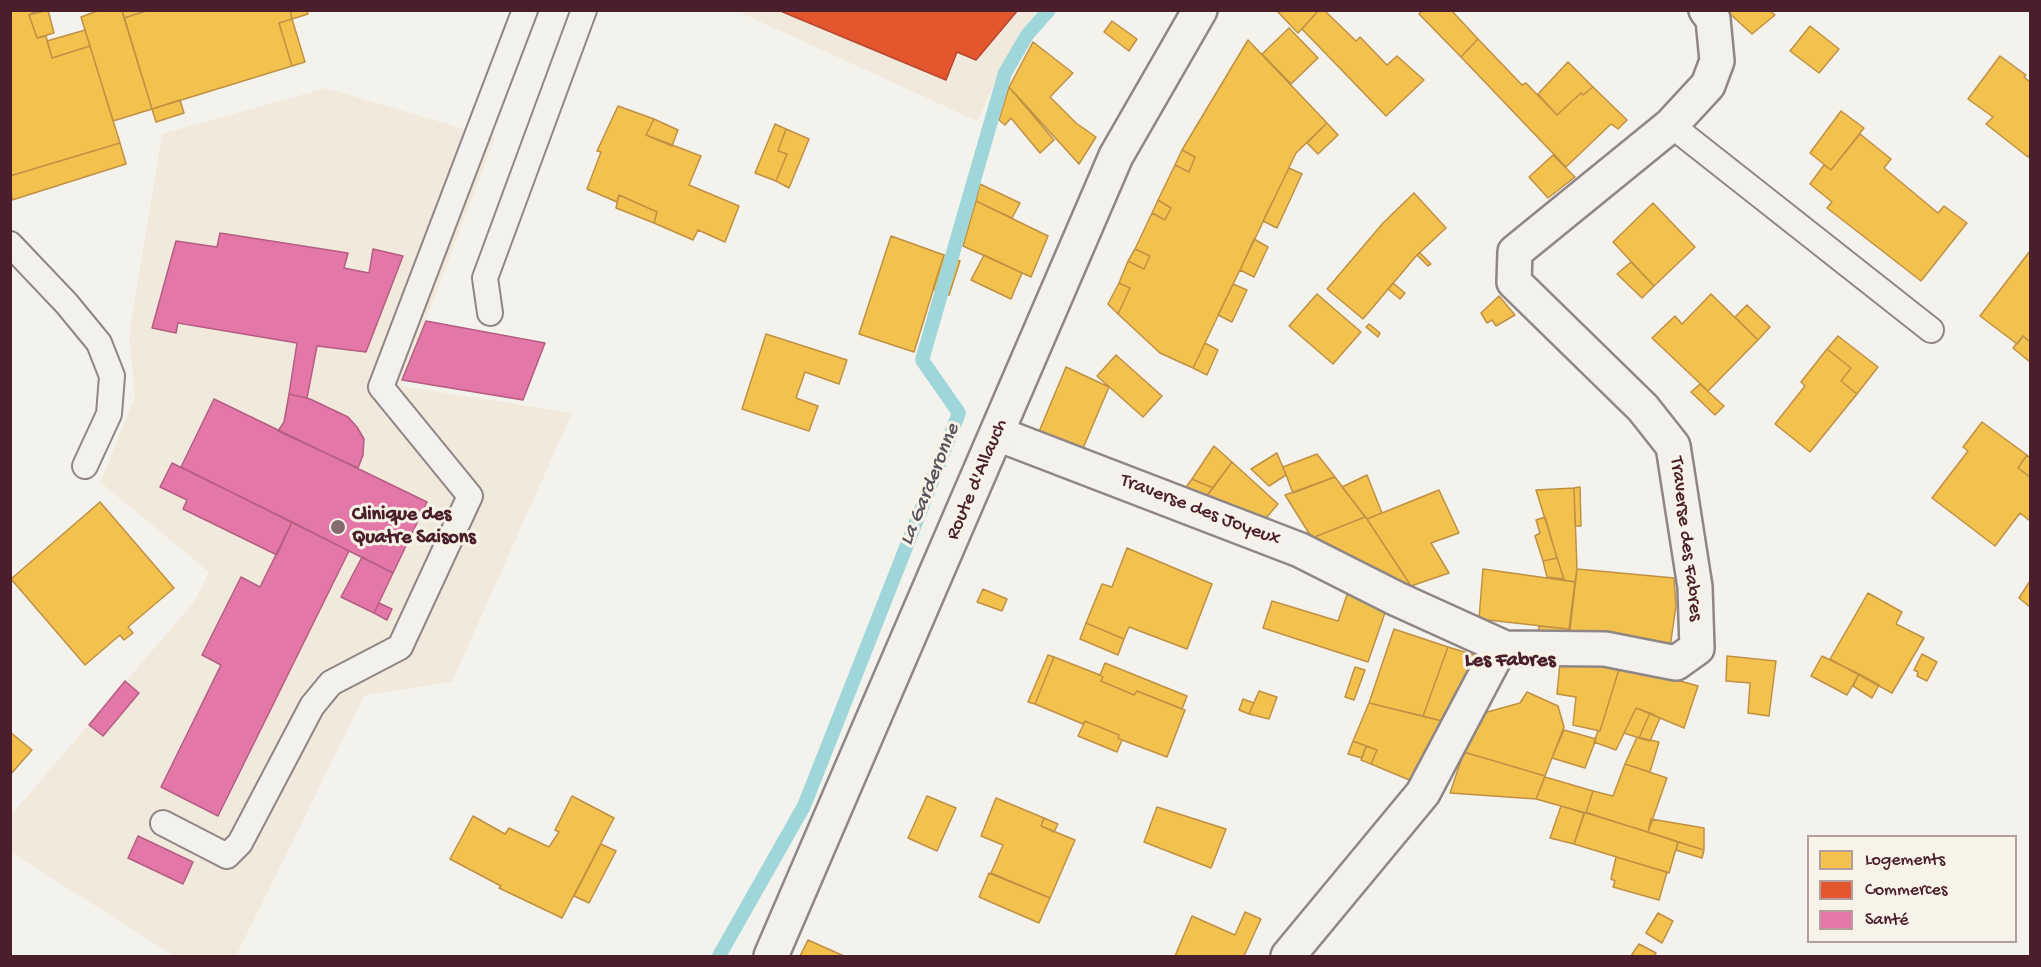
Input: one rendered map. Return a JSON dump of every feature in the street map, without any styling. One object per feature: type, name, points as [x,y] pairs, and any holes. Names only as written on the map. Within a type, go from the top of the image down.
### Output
[{"type":"street","name":"Route d'Allauch","points":[[771,957],[1116,156],[1200,10]]},
{"type":"street","name":"Traverse des Fabres","points":[[1505,648],[1605,649],[1676,663],[1697,648],[1695,587],[1673,446],[1643,408],[1514,282],[1515,252],[1671,125],[1708,85],[1717,61],[1713,19],[1706,10]]},
{"type":"street","name":"Traverse des Joyeux","points":[[998,434],[1300,550],[1397,599],[1505,648]]},
{"type":"street","points":[[1288,957],[1423,793],[1495,657],[1505,648]]},
{"type":"lane","points":[[164,823],[227,856],[240,843],[312,706],[331,683],[400,647],[470,496],[381,387],[525,10]]},
{"type":"lane","points":[[490,313],[485,278],[584,10]]},
{"type":"lane","points":[[1671,125],[1930,330]]},
{"type":"lane","points":[[10,244],[67,304],[99,343],[112,376],[109,414],[85,466]]},
{"type":"shaded area","points":[[737,11],[1039,11],[1019,33],[977,121]]},
{"type":"shaded area","name":"Clinique des Quatre Saisons","points":[[326,88],[495,138],[401,386],[572,413],[452,682],[365,695],[236,956],[174,956],[11,852],[11,815],[194,602],[209,572],[100,482],[135,397],[129,336],[162,134]]},
{"type":"building: Logements","points":[[10,10],[38,10],[29,15],[37,38],[46,36],[52,58],[90,46],[120,143],[10,176]]},
{"type":"building: Logements","points":[[48,10],[54,33],[37,38],[29,15]]},
{"type":"building: Logements","points":[[100,10],[122,10],[152,109],[113,121],[81,17]]},
{"type":"building: Logements","points":[[122,10],[149,10],[124,18]]},
{"type":"building: Logements","points":[[149,10],[290,10],[292,19],[279,23],[292,66],[152,109],[124,18]]},
{"type":"building: Logements","points":[[290,10],[307,10],[308,14],[292,19]]},
{"type":"building: Logements","points":[[1276,10],[1319,10],[1298,33]]},
{"type":"building: Logements","points":[[1319,10],[1324,10],[1356,41],[1360,37],[1387,65],[1397,56],[1424,80],[1386,116],[1302,29]]},
{"type":"building: Logements","points":[[1422,10],[1451,10],[1478,39],[1461,57],[1419,14]]},
{"type":"building: Logements","points":[[1732,10],[1769,10],[1775,15],[1752,34],[1729,13]]},
{"type":"building: Logements","points":[[292,19],[305,62],[292,66],[279,23]]},
{"type":"building: Logements","points":[[1112,21],[1137,39],[1129,51],[1104,32]]},
{"type":"building: Logements","points":[[1810,26],[1839,49],[1819,73],[1790,51]]},
{"type":"building: Logements","points":[[1289,28],[1318,58],[1291,84],[1262,54]]},
{"type":"building: Logements","points":[[85,30],[90,46],[52,58],[47,41]]},
{"type":"building: Logements","points":[[1478,39],[1522,85],[1526,83],[1557,115],[1581,93],[1583,95],[1593,87],[1627,120],[1618,129],[1611,124],[1566,167],[1461,57]]},
{"type":"building: Logements","points":[[1248,40],[1327,123],[1296,153],[1193,368],[1160,353],[1118,314],[1130,288],[1119,283],[1128,261],[1144,269],[1150,256],[1135,249],[1152,213],[1165,220],[1171,208],[1158,200],[1175,165],[1189,172],[1195,157],[1182,150]]},
{"type":"building: Logements","points":[[1033,42],[1073,73],[1050,97],[1076,123],[1096,137],[1079,164],[1009,87]]},
{"type":"building: Logements","points":[[2000,56],[2026,75],[2024,77],[2030,82],[2030,154],[2028,157],[1986,124],[1993,117],[1968,99]]},
{"type":"building: Logements","points":[[1568,62],[1593,87],[1583,95],[1581,93],[1557,115],[1538,94]]},
{"type":"building: Logements","points":[[1009,87],[1054,140],[1040,153],[1011,118],[1005,125],[999,120]]},
{"type":"building: Logements","points":[[180,100],[184,113],[156,122],[152,109]]},
{"type":"building: Logements","points":[[618,106],[654,119],[646,135],[701,156],[689,185],[739,206],[725,242],[698,230],[693,240],[654,223],[657,212],[619,195],[617,202],[587,189],[601,152],[597,151]]},
{"type":"building: Logements","points":[[1841,111],[1864,128],[1831,170],[1810,153]]},
{"type":"building: Logements","points":[[654,119],[678,130],[672,146],[646,135]]},
{"type":"building: Logements","points":[[1327,123],[1338,135],[1318,154],[1307,143]]},
{"type":"building: Logements","points":[[775,124],[786,129],[778,151],[787,154],[776,181],[755,173]]},
{"type":"building: Logements","points":[[786,129],[809,139],[789,188],[776,181],[787,154],[778,151]]},
{"type":"building: Logements","points":[[1860,134],[1891,159],[1884,168],[1938,213],[1944,206],[1967,223],[1921,281],[1827,208],[1832,202],[1810,184],[1824,165],[1831,170]]},
{"type":"building: Logements","points":[[120,143],[126,164],[12,200],[10,176]]},
{"type":"building: Logements","points":[[1182,150],[1195,157],[1189,172],[1175,165]]},
{"type":"building: Logements","points":[[1553,155],[1575,177],[1548,198],[1529,177]]},
{"type":"building: Logements","points":[[1289,168],[1302,174],[1277,228],[1263,221]]},
{"type":"building: Logements","points":[[980,184],[1020,203],[1012,218],[976,201]]},
{"type":"building: Logements","points":[[1414,193],[1446,228],[1417,255],[1363,319],[1327,289],[1383,223]]},
{"type":"building: Logements","points":[[619,195],[657,212],[654,223],[616,208]]},
{"type":"building: Logements","points":[[1158,200],[1171,208],[1165,220],[1152,213]]},
{"type":"building: Logements","points":[[976,201],[1048,236],[1031,277],[963,246]]},
{"type":"building: Logements","points":[[1653,203],[1695,247],[1654,286],[1613,242]]},
{"type":"building: Logements","points":[[891,236],[944,255],[914,352],[859,334]]},
{"type":"building: Logements","points":[[1254,239],[1268,247],[1254,277],[1240,270]]},
{"type":"building: Logements","points":[[1135,249],[1150,256],[1144,269],[1128,261]]},
{"type":"building: Logements","points":[[2030,251],[2030,342],[2023,336],[2017,344],[1980,316]]},
{"type":"building: Logements","points":[[1420,253],[1431,264],[1428,266],[1417,255]]},
{"type":"building: Logements","points":[[944,255],[960,261],[949,295],[933,289]]},
{"type":"building: Logements","points":[[984,255],[1022,273],[1011,299],[971,280]]},
{"type":"building: Logements","points":[[1631,262],[1654,286],[1642,298],[1617,274]]},
{"type":"building: Logements","points":[[1119,283],[1130,288],[1118,314],[1108,304]]},
{"type":"building: Logements","points":[[1393,283],[1405,293],[1400,299],[1388,289]]},
{"type":"building: Logements","points":[[1233,284],[1247,290],[1232,322],[1218,315]]},
{"type":"building: Logements","points":[[1317,294],[1361,332],[1333,364],[1289,326]]},
{"type":"building: Logements","points":[[1711,294],[1758,340],[1708,391],[1652,338],[1675,316],[1682,324]]},
{"type":"building: Logements","points":[[1499,296],[1515,315],[1496,326],[1492,320],[1487,323],[1481,313]]},
{"type":"building: Logements","points":[[1747,305],[1770,327],[1758,340],[1735,317]]},
{"type":"building: Logements","points":[[1369,324],[1380,333],[1378,337],[1366,327]]},
{"type":"building: Logements","points":[[766,334],[847,360],[839,384],[805,372],[796,398],[818,406],[809,431],[742,409]]},
{"type":"building: Logements","points":[[1838,336],[1878,367],[1857,394],[1841,381],[1851,368],[1827,349]]},
{"type":"building: Logements","points":[[2023,336],[2030,342],[2030,362],[2013,348]]},
{"type":"building: Logements","points":[[1205,343],[1218,350],[1207,375],[1193,368]]},
{"type":"building: Logements","points":[[1827,349],[1851,368],[1841,381],[1857,394],[1810,452],[1775,424],[1805,386],[1801,382]]},
{"type":"building: Logements","points":[[1116,355],[1162,396],[1143,417],[1097,376]]},
{"type":"building: Logements","points":[[1066,367],[1109,387],[1081,453],[1038,434]]},
{"type":"building: Logements","points":[[1700,384],[1724,406],[1715,415],[1691,392]]},
{"type":"building: Logements","points":[[1982,422],[2027,455],[2018,468],[2030,477],[2030,521],[2020,513],[1995,546],[1932,498],[1968,451],[1963,447]]},
{"type":"building: Logements","points":[[1214,446],[1232,462],[1213,488],[1192,479]]},
{"type":"building: Logements","points":[[1277,453],[1286,475],[1269,486],[1251,469]]},
{"type":"building: Logements","points":[[1317,454],[1335,477],[1293,493],[1283,467]]},
{"type":"building: Logements","points":[[2027,455],[2030,458],[2030,477],[2018,468]]},
{"type":"building: Logements","points":[[1232,462],[1278,504],[1259,526],[1202,502]]},
{"type":"building: Logements","points":[[1367,475],[1382,513],[1367,519],[1342,487]]},
{"type":"building: Logements","points":[[1335,477],[1365,517],[1312,538],[1285,495]]},
{"type":"building: Logements","points":[[1192,479],[1213,488],[1202,502],[1181,494]]},
{"type":"building: Logements","points":[[1580,487],[1581,526],[1575,526],[1574,488]]},
{"type":"building: Logements","points":[[1574,488],[1577,569],[1575,582],[1564,580],[1536,490]]},
{"type":"building: Logements","points":[[1439,490],[1459,533],[1431,543],[1449,573],[1411,586],[1367,519]]},
{"type":"building: Logements","points":[[100,502],[174,588],[128,627],[133,633],[124,640],[120,635],[85,665],[11,579]]},
{"type":"building: Logements","points":[[1365,517],[1411,586],[1400,589],[1312,538]]},
{"type":"building: Logements","points":[[1545,517],[1557,558],[1543,561],[1535,536],[1540,533],[1536,520]]},
{"type":"building: Logements","points":[[1127,548],[1212,584],[1187,649],[1129,627],[1124,639],[1086,623],[1102,584],[1112,587]]},
{"type":"building: Logements","points":[[1557,558],[1564,579],[1547,577],[1543,561]]},
{"type":"building: Logements","points":[[1483,569],[1575,582],[1569,629],[1479,619]]},
{"type":"building: Logements","points":[[1577,569],[1674,578],[1676,606],[1669,654],[1569,638]]},
{"type":"building: Logements","points":[[2030,581],[2030,607],[2019,598]]},
{"type":"building: Logements","points":[[983,589],[1007,599],[1002,611],[977,602]]},
{"type":"building: Logements","points":[[1349,589],[1387,607],[1368,662],[1263,628],[1272,601],[1338,621]]},
{"type":"building: Logements","points":[[1868,593],[1902,612],[1896,624],[1924,638],[1892,693],[1830,659]]},
{"type":"building: Logements","points":[[1086,623],[1124,639],[1118,655],[1080,639]]},
{"type":"building: Logements","points":[[1539,626],[1569,629],[1569,638],[1538,636]]},
{"type":"building: Logements","points":[[1394,629],[1448,647],[1423,716],[1369,703]]},
{"type":"building: Logements","points":[[1448,647],[1481,657],[1450,723],[1423,716]]},
{"type":"building: Logements","points":[[1922,654],[1937,662],[1927,681],[1917,676],[1918,672],[1914,670]]},
{"type":"building: Logements","points":[[1048,655],[1054,657],[1035,704],[1028,702]]},
{"type":"building: Logements","points":[[1727,656],[1776,661],[1769,716],[1748,713],[1750,683],[1726,681]]},
{"type":"building: Logements","points":[[1822,656],[1859,674],[1847,695],[1811,676]]},
{"type":"building: Logements","points":[[1054,657],[1100,675],[1103,677],[1101,681],[1134,695],[1137,691],[1185,710],[1167,757],[1122,740],[1118,738],[1119,735],[1085,721],[1083,724],[1035,704]]},
{"type":"building: Logements","points":[[1105,663],[1187,696],[1182,709],[1137,691],[1134,695],[1101,681],[1103,677],[1100,675]]},
{"type":"building: Logements","points":[[1560,663],[1620,666],[1600,731],[1573,725],[1576,697],[1557,694]]},
{"type":"building: Logements","points":[[1624,665],[1698,686],[1684,728],[1636,708],[1616,750],[1594,742],[1600,731],[1620,666]]},
{"type":"building: Logements","points":[[1355,667],[1365,670],[1354,700],[1345,697]]},
{"type":"building: Logements","points":[[1859,674],[1879,685],[1872,698],[1853,686]]},
{"type":"building: Logements","points":[[1259,691],[1277,697],[1269,719],[1249,714]]},
{"type":"building: Logements","points":[[1527,692],[1558,706],[1564,727],[1545,776],[1464,752],[1480,714],[1520,703]]},
{"type":"building: Logements","points":[[1243,699],[1254,703],[1249,714],[1239,710]]},
{"type":"building: Logements","points":[[1369,703],[1450,723],[1419,784],[1371,764],[1377,750],[1353,741]]},
{"type":"building: Logements","points":[[1636,708],[1650,713],[1639,738],[1624,733]]},
{"type":"building: Logements","points":[[1650,713],[1660,718],[1650,741],[1639,738]]},
{"type":"building: Logements","points":[[1085,721],[1119,735],[1118,738],[1122,740],[1117,752],[1078,736]]},
{"type":"building: Logements","points":[[1564,730],[1596,739],[1585,768],[1552,758]]},
{"type":"building: Logements","points":[[10,732],[32,750],[10,775]]},
{"type":"building: Logements","points":[[1637,737],[1659,742],[1650,772],[1625,764]]},
{"type":"building: Logements","points":[[1353,741],[1366,746],[1362,758],[1348,754]]},
{"type":"building: Logements","points":[[1366,746],[1377,750],[1371,764],[1361,760]]},
{"type":"building: Logements","points":[[1464,752],[1545,776],[1536,799],[1450,793]]},
{"type":"building: Logements","points":[[1625,764],[1667,778],[1648,832],[1586,813],[1593,791],[1613,796]]},
{"type":"building: Logements","points":[[1545,777],[1593,791],[1586,813],[1536,799]]},
{"type":"building: Logements","points":[[572,796],[614,818],[562,918],[499,888],[501,886],[450,859],[473,816],[505,834],[509,828],[549,847],[559,832],[555,830]]},
{"type":"building: Logements","points":[[927,796],[956,808],[937,851],[908,838]]},
{"type":"building: Logements","points":[[996,798],[1044,818],[1041,826],[1075,840],[1050,898],[991,873],[1003,845],[981,836]]},
{"type":"building: Logements","points":[[1561,806],[1584,813],[1574,844],[1550,838]]},
{"type":"building: Logements","points":[[1157,807],[1226,829],[1211,868],[1144,842]]},
{"type":"building: Logements","points":[[1585,812],[1678,842],[1669,873],[1574,844]]},
{"type":"building: Logements","points":[[1044,818],[1058,824],[1054,832],[1041,826]]},
{"type":"building: Logements","points":[[1651,819],[1704,828],[1704,850],[1648,832]]},
{"type":"building: Logements","points":[[1678,842],[1704,850],[1702,858],[1676,850]]},
{"type":"building: Logements","points":[[601,844],[616,851],[589,903],[574,896]]},
{"type":"building: Logements","points":[[1616,857],[1667,872],[1659,900],[1613,887],[1615,881],[1611,879]]},
{"type":"building: Logements","points":[[989,873],[1050,898],[1039,923],[979,897]]},
{"type":"building: Logements","points":[[1245,912],[1261,919],[1244,956],[1175,956],[1192,916],[1235,935]]},
{"type":"building: Logements","points":[[1658,913],[1673,921],[1662,943],[1646,933]]},
{"type":"building: Logements","points":[[808,940],[844,956],[800,956]]},
{"type":"building: Logements","points":[[1639,944],[1656,953],[1654,956],[1631,956]]},
{"type":"building: Commerces","points":[[778,10],[1018,10],[976,60],[957,52],[946,80]]},
{"type":"building: Santé","points":[[220,233],[348,253],[344,268],[369,273],[373,249],[403,256],[366,352],[317,346],[307,398],[289,394],[297,343],[178,323],[176,333],[152,328],[176,241],[217,247]]},
{"type":"building: Santé","points":[[426,321],[545,343],[523,400],[402,380]]},
{"type":"building: Santé","points":[[289,394],[310,399],[348,417],[364,439],[363,455],[358,468],[278,431],[284,422]]},
{"type":"building: Santé","points":[[214,399],[427,502],[393,573],[181,467]]},
{"type":"building: Santé","points":[[172,463],[292,522],[277,555],[183,509],[187,500],[160,487]]},
{"type":"building: Santé","points":[[292,522],[349,551],[218,816],[161,787],[221,665],[202,655],[241,577],[260,587]]},
{"type":"building: Santé","points":[[362,557],[393,573],[374,613],[341,597]]},
{"type":"building: Santé","points":[[379,603],[392,609],[387,620],[374,613]]},
{"type":"building: Santé","points":[[125,681],[139,693],[103,736],[89,725]]},
{"type":"building: Santé","points":[[138,836],[193,862],[183,884],[128,858]]},
{"type":"waterway","name":"La Garderonne","points":[[719,956],[804,806],[959,413],[922,360],[1005,73],[1027,35],[1049,10]]},
{"type":"place","name":"Clinique des Quatre Saisons","points":[[338,527]]},
{"type":"district","name":"Les Fabres","points":[[1510,662]]}]
